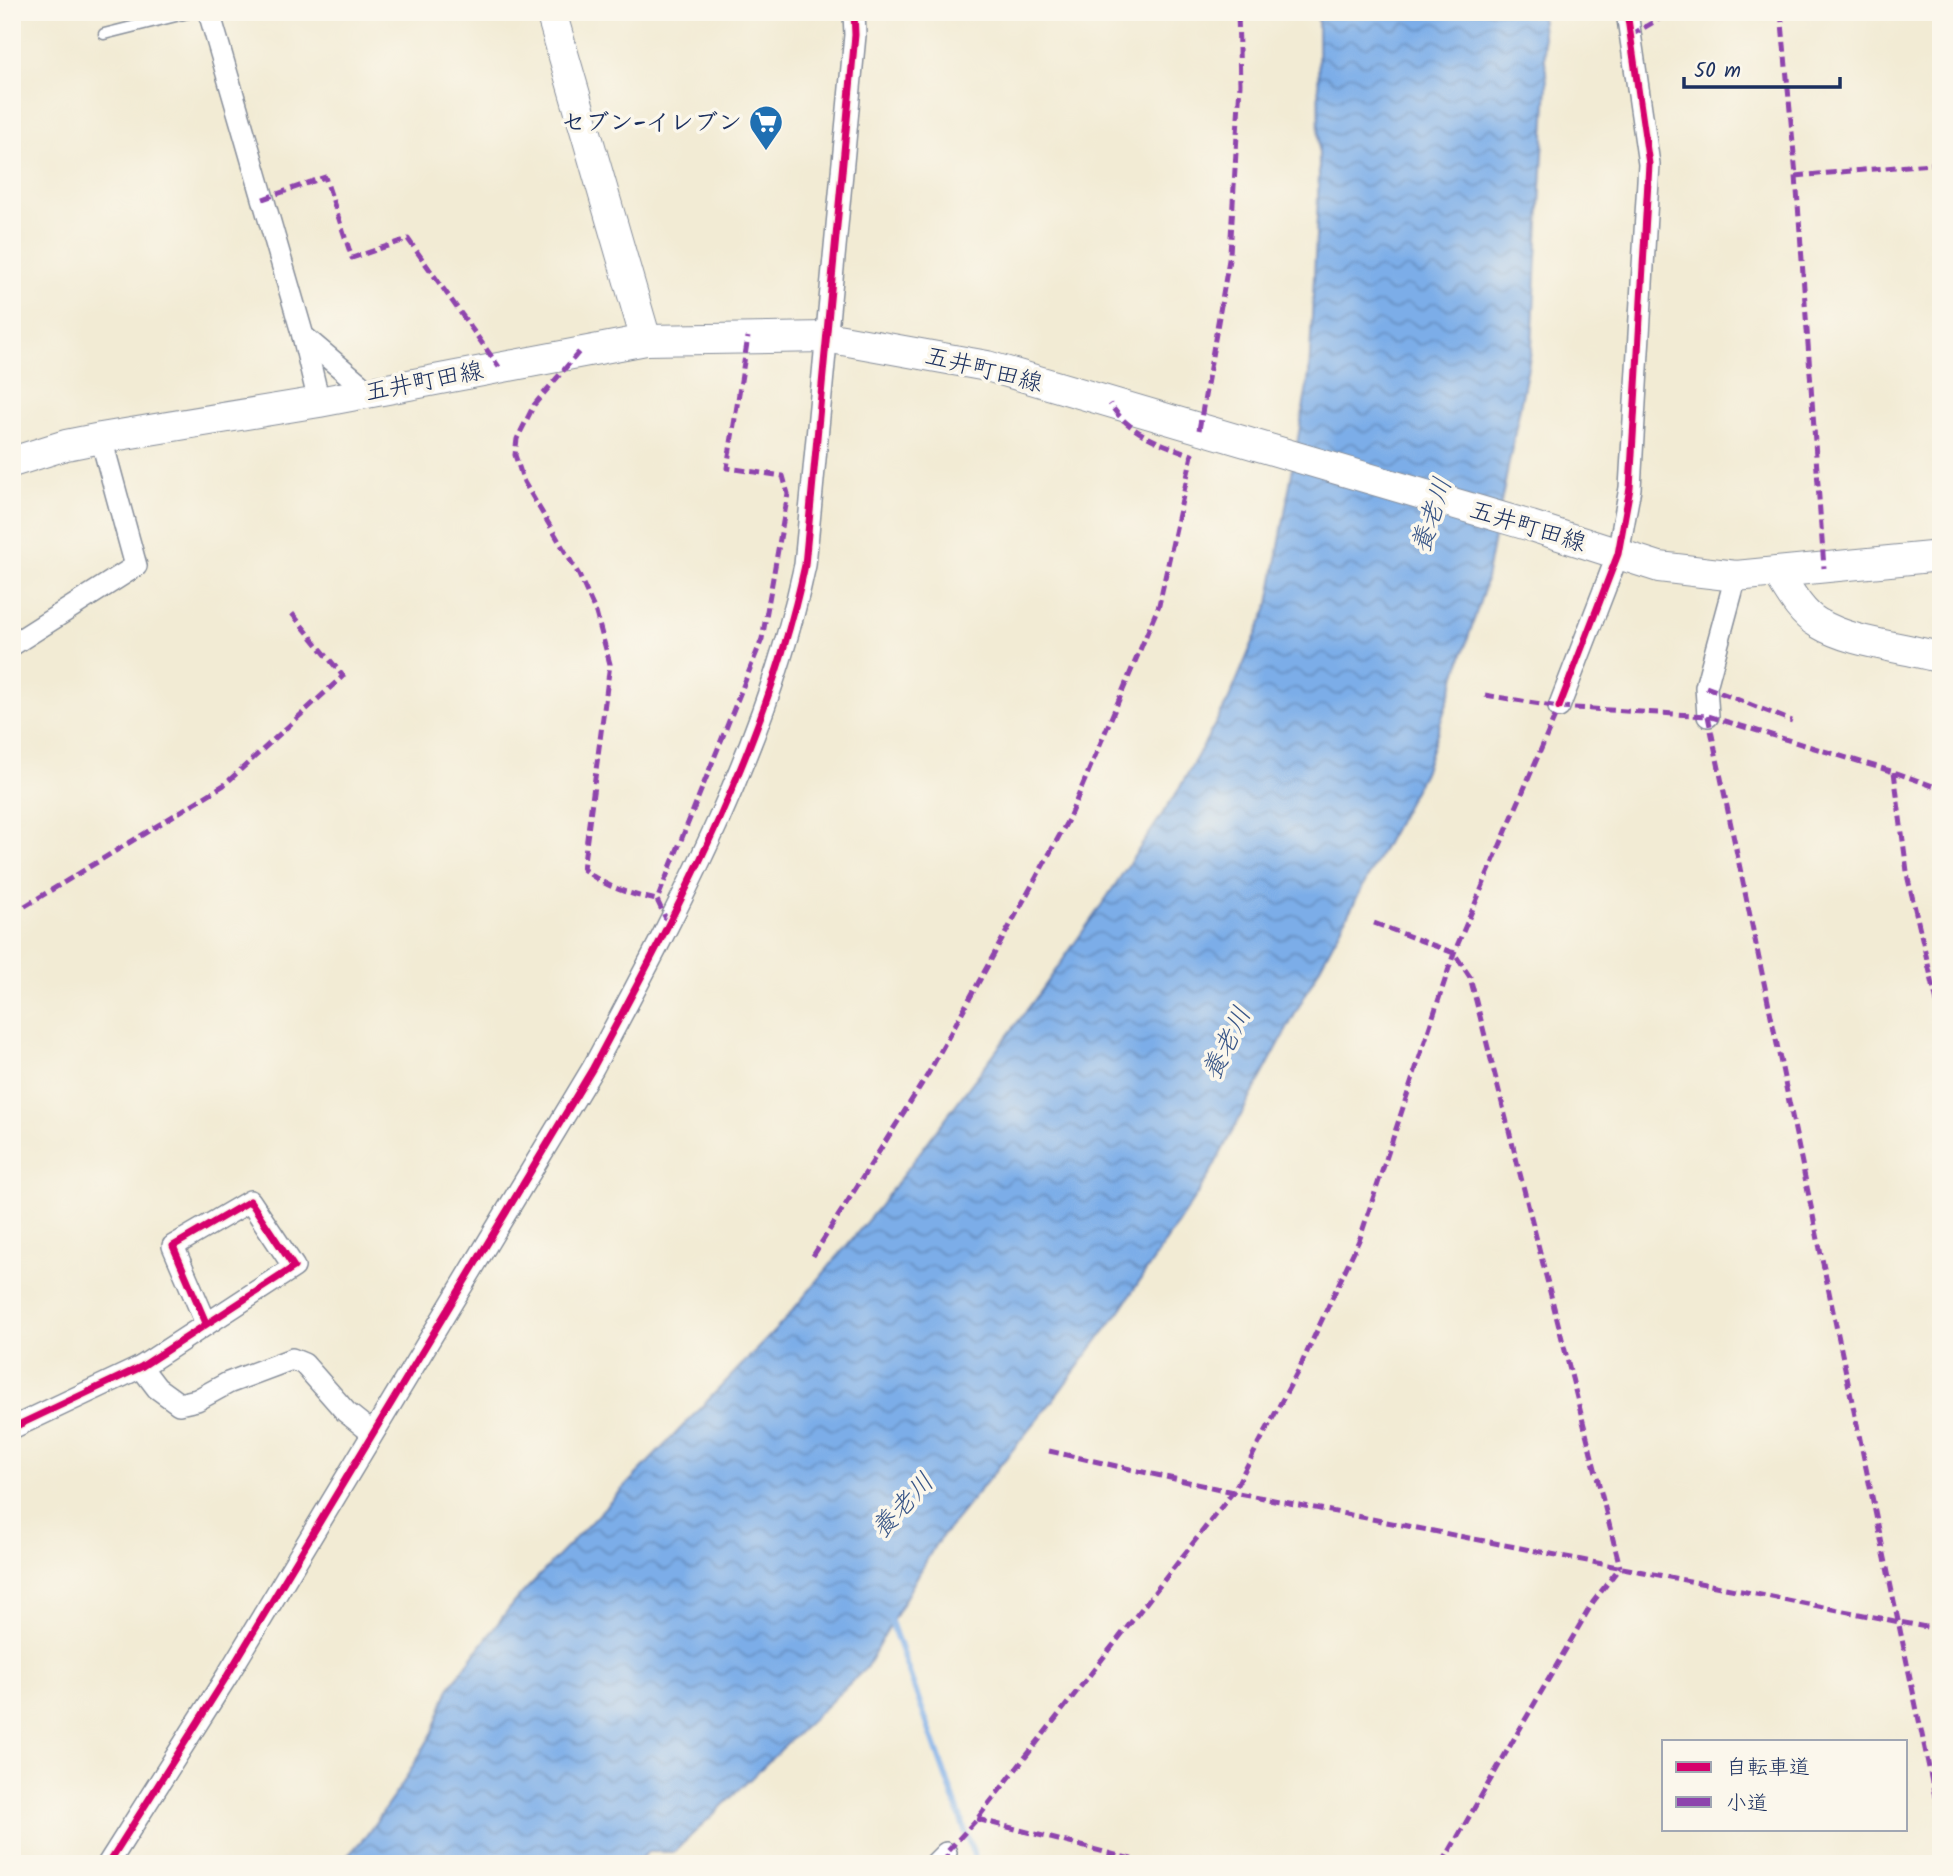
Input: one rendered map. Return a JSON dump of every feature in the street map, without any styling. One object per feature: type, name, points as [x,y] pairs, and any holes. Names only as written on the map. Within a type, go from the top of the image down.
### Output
[{"type":"main road","points":[[551,12],[646,340]]},
{"type":"main road","name":"五井町田線","points":[[12,462],[66,445],[102,438],[319,402],[646,340],[826,337],[987,366],[1659,566],[1736,576],[1941,556]]},
{"type":"main road","points":[[1777,572],[1801,607],[1817,623],[1842,633],[1941,657]]},
{"type":"street","points":[[209,12],[303,336],[319,402]]},
{"type":"street","points":[[108,1864],[228,1676],[371,1432],[487,1249],[593,1068],[643,974],[736,781],[790,634],[805,565],[855,35],[854,12]]},
{"type":"street","points":[[1559,707],[1618,554],[1630,488],[1649,164],[1627,12]]},
{"type":"street","points":[[303,336],[368,391]]},
{"type":"street","points":[[12,645],[136,566],[102,438]]},
{"type":"street","points":[[1708,716],[1706,687],[1736,576]]},
{"type":"street","points":[[12,1428],[141,1367],[294,1267],[250,1201],[173,1245],[206,1323]]},
{"type":"street","points":[[141,1367],[157,1388],[179,1404],[197,1400],[228,1383],[292,1359],[304,1364],[346,1412],[371,1432]]},
{"type":"lane","points":[[104,34],[192,12]]},
{"type":"water","name":"養老川","points":[[1318,12],[1541,12],[1547,84],[1532,346],[1484,589],[1425,770],[1207,1179],[1121,1309],[1050,1404],[935,1545],[866,1668],[674,1852],[648,1852],[634,1864],[340,1864],[366,1836],[403,1783],[433,1732],[449,1688],[514,1602],[783,1322],[878,1208],[1041,991],[1107,897],[1179,789],[1229,699],[1269,604],[1309,375],[1319,177]]},
{"type":"waterway","points":[[889,1616],[977,1864]]},
{"type":"marked path","points":[[1199,430],[1230,254],[1240,84],[1238,12]]},
{"type":"marked path","points":[[1631,35],[1671,12]]},
{"type":"marked path","points":[[1781,12],[1796,176],[1824,568]]},
{"type":"marked path","points":[[1796,176],[1941,163]]},
{"type":"marked path","points":[[263,199],[325,177],[352,258],[408,239],[499,367]]},
{"type":"marked path","points":[[668,923],[657,900],[762,639],[788,494],[783,476],[727,468],[748,337]]},
{"type":"marked path","points":[[579,352],[534,405],[517,439],[515,455],[524,482],[579,575],[596,613],[610,664],[583,869],[618,889],[657,900]]},
{"type":"marked path","points":[[813,1256],[928,1074],[1068,820],[1159,605],[1192,455],[1157,442],[1136,430],[1110,404]]},
{"type":"marked path","points":[[12,914],[224,785],[343,676],[290,611]]},
{"type":"marked path","points":[[1706,687],[1792,721]]},
{"type":"marked path","points":[[1485,695],[1559,707],[1708,716],[1894,772],[1941,789]]},
{"type":"marked path","points":[[950,1864],[946,1853],[977,1819],[1233,1492],[1300,1367],[1360,1238],[1454,953],[1559,707]]},
{"type":"marked path","points":[[1708,716],[1941,1825]]},
{"type":"marked path","points":[[1894,772],[1908,879],[1941,1019]]},
{"type":"marked path","points":[[1374,923],[1454,953],[1470,977],[1620,1567]]},
{"type":"marked path","points":[[1941,1413],[1938,1425],[1941,1448]]},
{"type":"marked path","points":[[1049,1451],[1233,1492],[1941,1630]]},
{"type":"marked path","points":[[1442,1864],[1593,1602],[1620,1567]]},
{"type":"marked path","points":[[977,1819],[1151,1864]]},
{"type":"cycle path","points":[[108,1864],[227,1676],[593,1068],[688,885],[744,760],[789,631],[805,565],[855,35],[854,12]]},
{"type":"cycle path","points":[[1559,707],[1618,554],[1630,488],[1649,164],[1627,12]]},
{"type":"cycle path","points":[[12,1428],[141,1367],[294,1267],[250,1201],[173,1246],[206,1323]]},
{"type":"place","name":"セブン-イレブン","points":[[766,152]]}]
